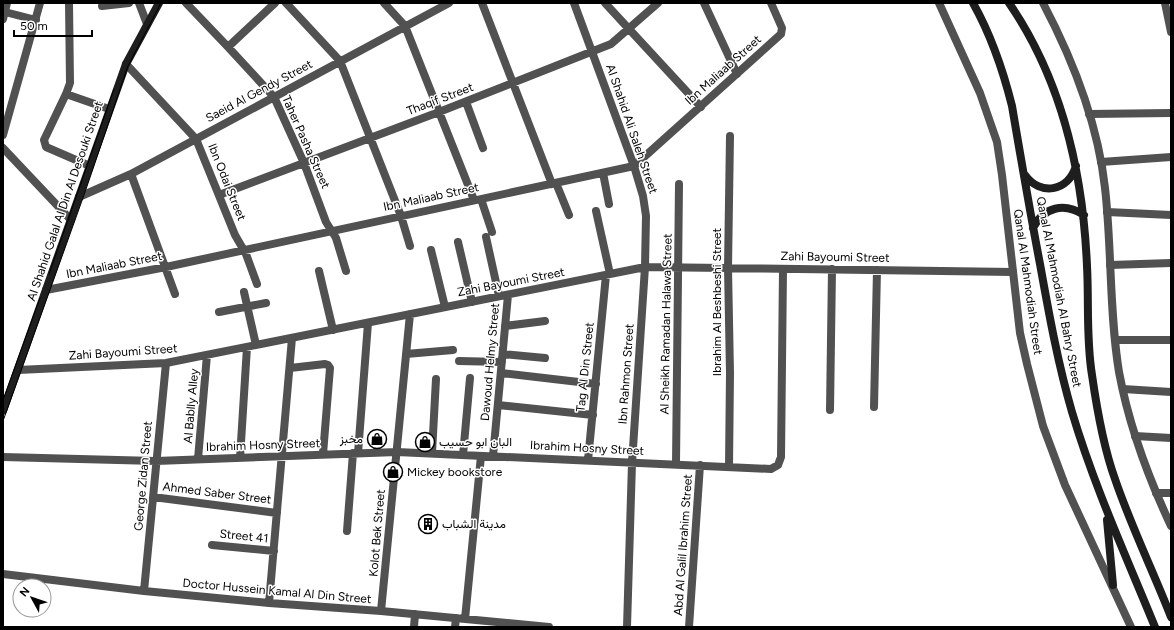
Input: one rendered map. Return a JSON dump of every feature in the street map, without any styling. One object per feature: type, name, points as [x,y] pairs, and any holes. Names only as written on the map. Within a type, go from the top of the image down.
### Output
[{"type":"main road","name":"Al Shahid Galal Al Din Al Desouki Street","points":[[3,411],[126,64],[159,3]]},
{"type":"main road","name":"Qanal Al Mahmodiah Al Bahry Street","points":[[972,3],[993,44],[1007,85],[1054,341],[1062,376],[1082,446],[1107,513],[1155,627]]},
{"type":"main road","name":"Qanal Al Mahmodiah Al Bahry Street","points":[[1009,3],[1029,34],[1049,76],[1068,135],[1076,166],[1084,215],[1087,267],[1088,339],[1091,374],[1105,443],[1114,478],[1171,617]]},
{"type":"main road","points":[[1024,174],[1036,186],[1053,188],[1058,187],[1068,180],[1076,166]]},
{"type":"main road","points":[[1033,228],[1042,216],[1055,209],[1070,208],[1084,215]]},
{"type":"main road","points":[[1107,513],[1113,585]]},
{"type":"street","points":[[7,3],[4,16],[36,20]]},
{"type":"street","points":[[3,135],[40,3]]},
{"type":"street","points":[[69,3],[70,83],[44,140],[46,147],[90,166]]},
{"type":"street","points":[[102,6],[129,3]]},
{"type":"street","points":[[140,3],[147,24]]},
{"type":"street","name":"Taher Pasha Street","points":[[186,3],[228,46],[274,97],[304,163],[326,222],[336,238],[346,271]]},
{"type":"street","points":[[228,46],[274,3]]},
{"type":"street","points":[[286,3],[340,61],[401,216],[410,246]]},
{"type":"street","points":[[384,3],[405,26],[439,112],[478,200],[489,234],[499,296]]},
{"type":"street","name":"Saeid Al Gendy Street","points":[[79,197],[131,174],[449,3]]},
{"type":"street","points":[[482,3],[513,84],[554,183],[569,215]]},
{"type":"street","name":"Al Shahid Ali Saleh Street","points":[[574,3],[634,166],[643,196],[646,216],[645,267]]},
{"type":"street","points":[[605,3],[701,107]]},
{"type":"street","name":"Thaqif Street","points":[[219,195],[513,84],[611,44],[658,3]]},
{"type":"street","points":[[704,3],[737,74]]},
{"type":"street","name":"Ibn Maliaab Street","points":[[46,290],[166,267],[634,166],[776,39],[782,28],[771,3]]},
{"type":"street","name":"Qanal Al Mahmodiah Street","points":[[939,3],[980,93],[997,142],[1016,302],[1034,395],[1043,426],[1065,485],[1113,585],[1131,627]]},
{"type":"street","points":[[1043,3],[1069,60],[1089,114],[1101,162],[1107,212],[1115,340],[1123,389],[1135,436],[1156,493],[1171,526]]},
{"type":"street","points":[[1165,3],[1171,32]]},
{"type":"street","name":"Ibn Odai Street","points":[[126,64],[196,139],[235,235],[248,259],[257,284]]},
{"type":"street","points":[[66,94],[109,110]]},
{"type":"street","points":[[466,102],[483,148]]},
{"type":"street","points":[[1089,114],[1171,114]]},
{"type":"street","name":"Ibrahim Al Beshbeshi Street","points":[[729,467],[730,373],[728,268],[730,136]]},
{"type":"street","points":[[3,148],[71,220]]},
{"type":"street","points":[[1101,162],[1171,157]]},
{"type":"street","points":[[603,173],[609,204]]},
{"type":"street","points":[[131,174],[175,294]]},
{"type":"street","name":"Al Sheikh Ramadan Halawa Street","points":[[676,464],[680,184]]},
{"type":"street","name":"Tag Al Din Street","points":[[588,460],[608,275],[596,212]]},
{"type":"street","points":[[1107,212],[1171,215]]},
{"type":"street","points":[[458,242],[472,302]]},
{"type":"street","points":[[432,250],[445,307]]},
{"type":"street","points":[[1110,265],[1171,263]]},
{"type":"street","name":"Zahi Bayoumi Street","points":[[18,370],[166,363],[645,267],[1013,272]]},
{"type":"street","name":"Ibn Rahmon Street","points":[[627,627],[632,462],[645,267]]},
{"type":"street","name":"Ibrahim Hosny Street","points":[[3,458],[156,461],[397,452],[771,468],[778,465],[781,457],[783,269]]},
{"type":"street","points":[[830,410],[832,269]]},
{"type":"street","points":[[874,407],[877,270]]},
{"type":"street","points":[[320,271],[333,330]]},
{"type":"street","points":[[244,292],[256,345]]},
{"type":"street","name":"Dawoud Helmy Street","points":[[493,456],[508,295]]},
{"type":"street","points":[[218,312],[266,303]]},
{"type":"street","name":"Kolot Bek Street","points":[[382,611],[410,314]]},
{"type":"street","points":[[505,326],[545,321]]},
{"type":"street","points":[[347,531],[368,322]]},
{"type":"street","points":[[269,604],[292,338]]},
{"type":"street","points":[[1115,340],[1171,340]]},
{"type":"street","points":[[240,458],[247,347]]},
{"type":"street","points":[[406,354],[453,350]]},
{"type":"street","name":"Al Bablly Alley","points":[[198,459],[207,355]]},
{"type":"street","points":[[459,361],[502,358],[545,358]]},
{"type":"street","name":"George Zidan Street","points":[[144,592],[166,363]]},
{"type":"street","points":[[290,368],[324,364],[328,365],[330,368],[323,454]]},
{"type":"street","points":[[501,373],[596,384]]},
{"type":"street","points":[[463,455],[470,378]]},
{"type":"street","points":[[432,453],[436,379]]},
{"type":"street","points":[[1123,389],[1171,392]]},
{"type":"street","points":[[498,405],[593,414]]},
{"type":"street","points":[[1135,436],[1171,438]]},
{"type":"street","points":[[465,619],[481,456]]},
{"type":"street","name":"Abd Al Galil Ibrahim Street","points":[[689,627],[700,465]]},
{"type":"street","points":[[1156,493],[1171,493]]},
{"type":"street","name":"Ahmed Saber Street","points":[[153,497],[277,513]]},
{"type":"street","name":"Street 41","points":[[212,545],[274,552]]},
{"type":"street","name":"Doctor Hussein Kamal Al Din Street","points":[[3,574],[144,592],[269,604],[415,614],[465,619],[497,625],[549,627]]},
{"type":"street","points":[[414,627],[415,614]]},
{"type":"street","points":[[455,627],[456,618]]},
{"type":"tram line","points":[[3,421],[84,195],[128,66],[161,3]]},
{"type":"tram line","points":[[49,274],[114,89]]},
{"type":"tram line","points":[[3,400],[40,298]]},
{"type":"place","name":"مخبز","points":[[377,439]]},
{"type":"place","name":"البان ابو حسيب","points":[[425,442]]},
{"type":"place","name":"Mickey bookstore","points":[[393,472]]},
{"type":"place","name":"مدينة الشباب","points":[[428,524]]}]
